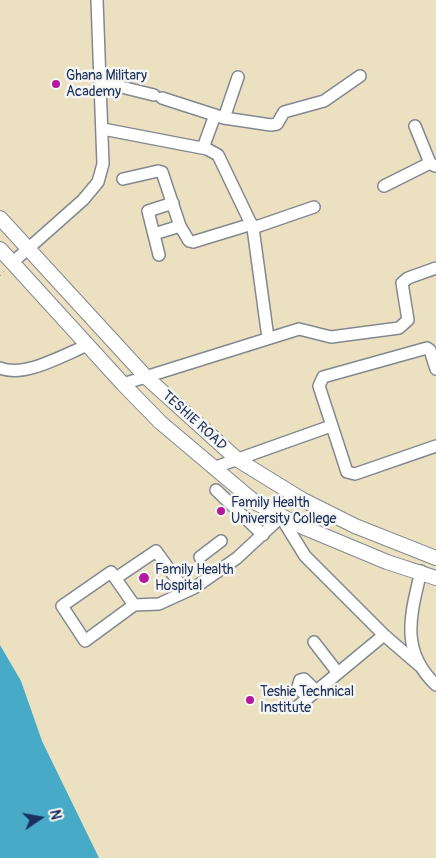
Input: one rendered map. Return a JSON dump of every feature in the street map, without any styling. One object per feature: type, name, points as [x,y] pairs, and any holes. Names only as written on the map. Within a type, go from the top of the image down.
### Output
[{"type":"main road","name":"TESHIE ROAD","points":[[0,218],[146,377],[238,460],[304,500],[355,526],[436,558]]},
{"type":"main road","name":"TESHIE ROAD","points":[[0,249],[160,422],[256,503],[281,517],[388,562],[421,571],[436,578]]},
{"type":"street","points":[[12,262],[83,200],[98,182],[103,164],[103,128],[97,0]]},
{"type":"street","points":[[203,148],[238,76]]},
{"type":"street","points":[[101,82],[158,96],[219,116],[271,125],[278,124],[284,112],[324,101],[360,76]]},
{"type":"street","points":[[384,186],[433,165],[415,126]]},
{"type":"street","points":[[103,128],[203,148],[214,151],[218,155],[252,226],[268,338]]},
{"type":"street","points":[[123,179],[158,171],[162,172],[180,226],[186,239],[193,242],[314,207]]},
{"type":"street","points":[[159,255],[148,210],[173,203]]},
{"type":"street","points":[[154,234],[180,226]]},
{"type":"street","points":[[123,384],[299,329],[331,338],[400,328],[408,320],[402,283],[408,278],[436,268]]},
{"type":"street","points":[[0,368],[8,371],[25,370],[88,345]]},
{"type":"street","points":[[435,363],[427,348],[323,378],[319,386],[347,472],[351,474],[436,446]]},
{"type":"street","points":[[213,468],[331,426]]},
{"type":"street","points":[[216,490],[263,535]]},
{"type":"street","points":[[134,605],[111,572],[62,606],[85,641],[134,605],[159,604],[213,576],[263,535],[281,517],[305,556],[384,634],[420,666],[436,685]]},
{"type":"street","points":[[200,557],[221,541]]},
{"type":"street","points":[[116,578],[156,551],[185,592]]},
{"type":"street","points":[[420,666],[409,635],[410,620],[421,571]]},
{"type":"street","points":[[297,707],[384,634]]},
{"type":"street","points":[[314,642],[338,673]]},
{"type":"water","points":[[0,645],[21,681],[42,741],[99,858],[0,858]]},
{"type":"place","name":"Ghana Military Academy","points":[[56,84]]},
{"type":"place","name":"Family Health University College","points":[[221,511]]},
{"type":"place","name":"Family Health Hospital","points":[[144,578]]},
{"type":"place","name":"Teshie Technical Institute","points":[[250,700]]}]
